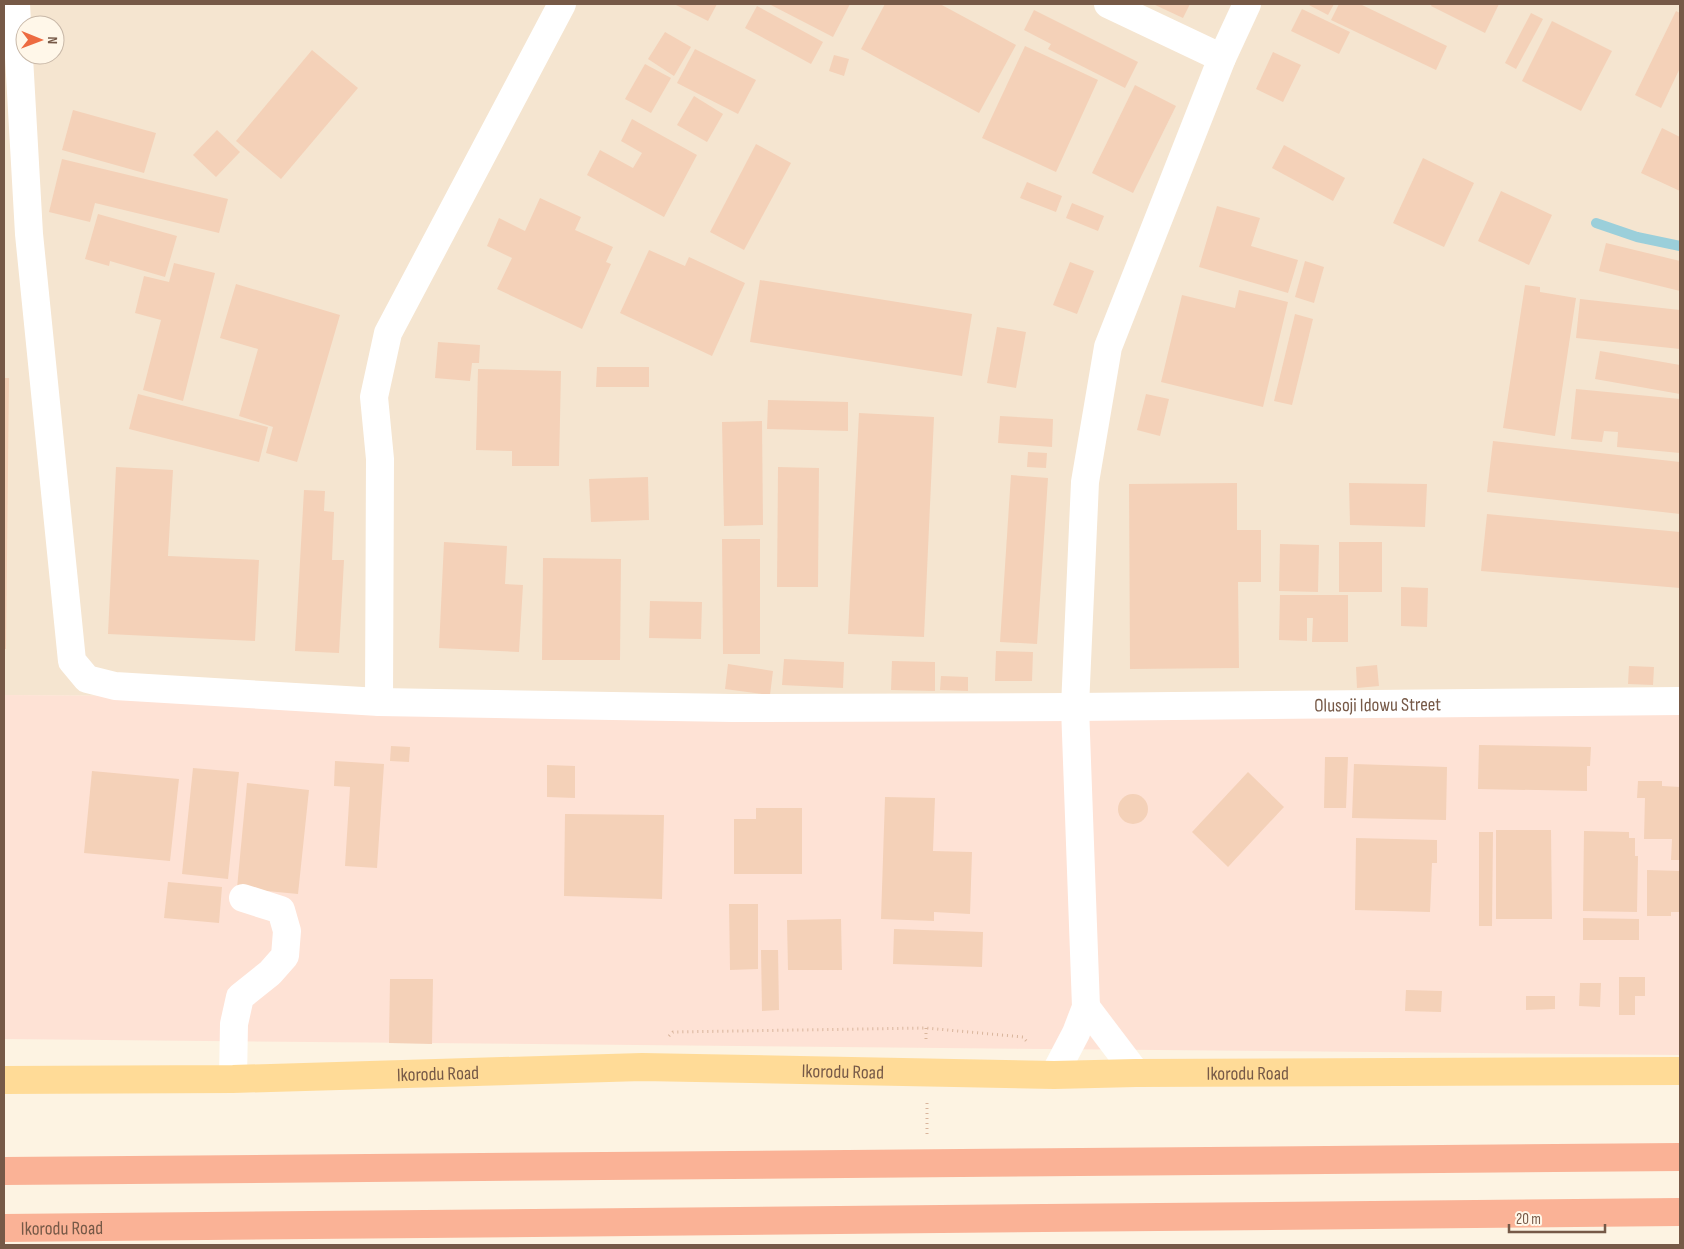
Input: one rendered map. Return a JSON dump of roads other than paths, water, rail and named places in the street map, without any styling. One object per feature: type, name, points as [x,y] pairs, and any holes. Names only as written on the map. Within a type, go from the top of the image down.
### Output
[{"type":"highway","points":[[4,1171],[1680,1157]]},
{"type":"highway","name":"Ikorodu Road","points":[[4,1228],[1680,1212]]},
{"type":"main road","name":"Ikorodu Road","points":[[4,1080],[233,1079],[642,1067],[1054,1075],[1680,1071]]},
{"type":"street","name":"Olusoji Idowu Street","points":[[16,4],[29,234],[72,661],[87,679],[115,686],[379,702],[732,708],[1075,707],[1680,700]]},
{"type":"street","points":[[379,702],[380,459],[374,397],[388,333],[562,4]]},
{"type":"street","points":[[1108,4],[1222,58]]},
{"type":"street","points":[[1054,1075],[1076,1033],[1086,1007],[1075,707],[1085,482],[1108,347],[1222,58],[1247,4]]},
{"type":"street","points":[[233,1079],[234,1024],[240,997],[270,974],[285,956],[287,931],[281,910],[243,898]]},
{"type":"street","points":[[1086,1007],[1136,1073]]},
{"type":"waterway","points":[[1596,223],[1637,237],[1680,246]]}]
